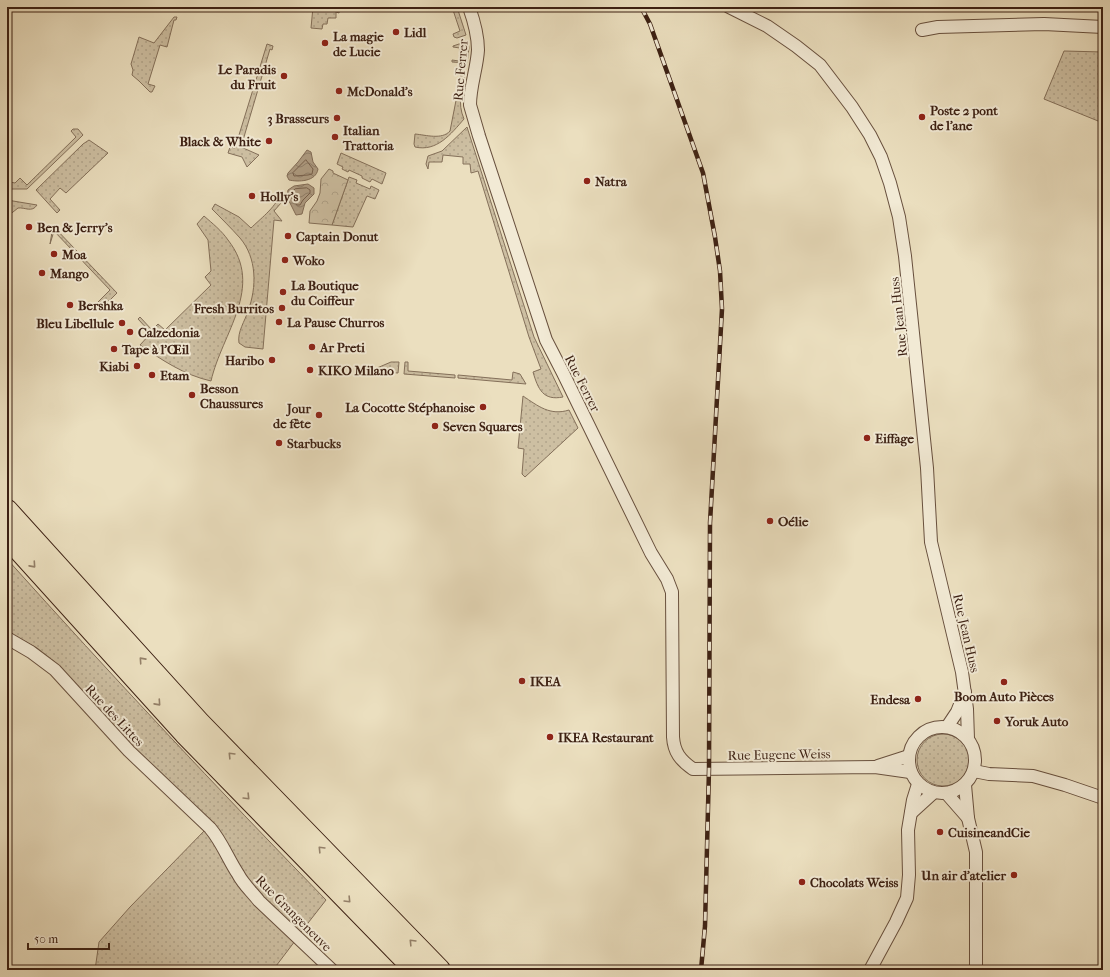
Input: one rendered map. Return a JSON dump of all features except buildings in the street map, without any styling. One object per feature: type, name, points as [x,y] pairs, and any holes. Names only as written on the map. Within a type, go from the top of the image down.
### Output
[{"type":"highway","points":[[7,511],[198,722],[439,970]]},
{"type":"highway","points":[[7,536],[184,733],[416,970]]},
{"type":"street","name":"Rue Ferrer","points":[[469,7],[478,41],[477,59],[470,94],[470,105],[541,330],[550,351],[563,372],[651,553],[667,579],[672,592],[674,745],[677,754],[685,763]]},
{"type":"street","name":"Rue Jean Huss","points":[[729,7],[767,26],[820,65],[852,107],[870,135],[881,157],[890,183],[899,217],[905,256],[927,468],[931,542],[962,672],[967,710],[968,739]]},
{"type":"street","points":[[922,30],[938,27],[1044,24],[1103,27]]},
{"type":"street","name":"Rue des Littes","points":[[7,638],[31,652],[55,670],[129,751],[198,816]]},
{"type":"street","name":"Rue Jean Huss","points":[[948,727],[957,712],[965,691]]},
{"type":"street","points":[[937,727],[948,727],[962,733],[968,739],[974,748],[976,760],[974,771],[966,785],[957,791],[946,794],[933,793],[918,784],[910,772],[909,756],[912,745],[918,737],[927,730],[937,727]]},
{"type":"street","name":"Rue Eugene Weiss","points":[[875,767],[909,756]]},
{"type":"street","name":"Rue Eugene Weiss","points":[[685,763],[693,768],[704,769],[875,767],[910,772]]},
{"type":"street","points":[[974,771],[989,774],[1033,776],[1103,798]]},
{"type":"street","points":[[870,970],[896,922],[906,898],[910,875],[908,830],[913,800],[918,784]]},
{"type":"street","points":[[966,785],[968,818],[976,852],[976,970]]},
{"type":"street","points":[[911,813],[933,793]]},
{"type":"street","points":[[946,794],[968,818]]},
{"type":"street","name":"Rue Grangeneuve","points":[[198,816],[215,834],[238,876],[248,888],[332,970]]},
{"type":"green space","points":[[313,7],[340,7],[339,13],[336,12],[336,18],[328,18],[327,24],[323,24],[322,29],[311,28]]},
{"type":"green space","points":[[452,7],[457,7],[466,35],[457,38],[454,37],[453,34],[460,31]]},
{"type":"green space","points":[[174,17],[177,17],[176,20],[174,20],[167,47],[160,45],[148,84],[155,86],[152,92],[150,92],[132,75],[133,70],[131,64],[139,37],[154,43]]},
{"type":"green space","points":[[468,41],[469,48],[467,63],[452,62],[452,60],[459,61],[460,48],[453,46]]},
{"type":"green space","points":[[267,44],[273,46],[272,50],[270,49],[241,147],[259,155],[247,167],[242,157],[228,153],[230,147],[235,148]]},
{"type":"green space","points":[[1064,51],[1103,52],[1103,123],[1044,99]]},
{"type":"green space","points":[[465,73],[460,102],[464,119],[449,136],[437,144],[423,148],[415,147],[415,134],[438,136],[447,134],[450,131],[461,75]]},
{"type":"green space","points":[[467,127],[534,337],[563,397],[556,398],[546,395],[537,384],[533,372],[541,369],[529,337],[478,171],[471,173],[470,164],[463,164],[463,157],[443,155],[442,162],[429,162],[428,169],[426,164],[428,156],[442,151]]},
{"type":"green space","points":[[73,129],[78,129],[83,135],[27,189],[10,189],[7,186],[10,182],[15,183],[20,178],[27,185],[76,137],[71,131]]},
{"type":"green space","points":[[89,140],[108,153],[66,193],[60,188],[50,199],[60,210],[57,213],[36,190],[83,144]]},
{"type":"green space","points":[[341,153],[386,173],[382,184],[372,179],[370,182],[362,178],[362,176],[349,170],[348,172],[342,169],[343,167],[337,164]]},
{"type":"green space","points":[[329,169],[333,171],[333,173],[348,180],[332,225],[309,223],[310,211],[317,201],[320,193],[321,179]]},
{"type":"green space","points":[[349,177],[357,180],[356,183],[370,189],[371,186],[379,190],[375,199],[367,196],[353,227],[332,225]]},
{"type":"green space","points":[[278,197],[281,197],[281,203],[274,211],[282,221],[274,220],[263,349],[245,347],[239,343],[239,339],[240,331],[251,302],[253,292],[254,273],[250,254],[240,238],[212,209],[215,204],[239,217],[251,228],[271,209]]},
{"type":"green space","points":[[7,200],[37,205],[33,209],[18,208],[8,216]]},
{"type":"green space","points":[[204,216],[220,230],[228,240],[238,258],[242,275],[242,293],[238,310],[216,363],[211,381],[182,371],[140,345],[151,333],[138,319],[140,317],[152,330],[158,324],[165,330],[211,285],[205,277],[211,271],[208,240],[197,224]]},
{"type":"green space","points":[[53,226],[117,293],[110,300],[99,305],[97,303],[110,290],[54,231],[50,244]]},
{"type":"green space","points":[[391,362],[399,362],[398,373],[370,371]]},
{"type":"green space","points":[[405,362],[408,362],[408,371],[455,375],[455,378],[404,374]]},
{"type":"green space","points":[[513,372],[520,374],[526,384],[458,378],[458,375],[512,380]]},
{"type":"green space","points":[[523,396],[550,411],[562,412],[569,410],[578,428],[525,477],[522,474],[524,449],[518,448]]},
{"type":"green space","points":[[7,559],[165,731],[326,900],[301,932],[284,919],[262,898],[239,868],[56,663],[37,648],[7,632]]},
{"type":"green space","points":[[943,734],[953,736],[961,742],[967,750],[969,760],[967,770],[961,778],[953,784],[943,786],[933,784],[925,778],[919,770],[917,760],[919,750],[925,742],[933,736]]},
{"type":"green space","points":[[205,830],[295,941],[273,970],[95,970],[99,942],[130,907]]},
{"type":"water","points":[[307,150],[311,152],[313,162],[318,169],[317,173],[310,179],[306,180],[289,180],[287,176],[288,173]]},
{"type":"water","points":[[308,184],[314,188],[314,194],[305,203],[302,214],[296,215],[287,197],[288,190],[294,186]]},
{"type":"railway","points":[[641,7],[650,24],[703,173],[720,271],[722,309],[710,523],[709,769],[705,926],[701,970]]},
{"type":"place","name":"Lidl","points":[[396,32]]},
{"type":"place","name":"La magie de Lucie","points":[[325,43]]},
{"type":"place","name":"Le Paradis du Fruit","points":[[284,76]]},
{"type":"place","name":"McDonald's","points":[[339,91]]},
{"type":"place","name":"Poste 2 pont de l'ane","points":[[922,117]]},
{"type":"place","name":"3 Brasseurs","points":[[337,118]]},
{"type":"place","name":"Italian Trattoria","points":[[335,137]]},
{"type":"place","name":"Black & White","points":[[269,141]]},
{"type":"place","name":"Natra","points":[[587,181]]},
{"type":"place","name":"Holly's","points":[[252,196]]},
{"type":"place","name":"Ben & Jerry's","points":[[29,227]]},
{"type":"place","name":"Captain Donut","points":[[288,236]]},
{"type":"place","name":"Moa","points":[[54,254]]},
{"type":"place","name":"Woko","points":[[285,260]]},
{"type":"place","name":"Mango","points":[[42,273]]},
{"type":"place","name":"La Boutique du Coiffeur","points":[[283,292]]},
{"type":"place","name":"Bershka","points":[[70,305]]},
{"type":"place","name":"Fresh Burritos","points":[[282,308]]},
{"type":"place","name":"La Pause Churros","points":[[279,322]]},
{"type":"place","name":"Bleu Libellule","points":[[122,323]]},
{"type":"place","name":"Calzedonia","points":[[130,332]]},
{"type":"place","name":"Ar Preti","points":[[312,347]]},
{"type":"place","name":"Tape à l'Œil","points":[[114,349]]},
{"type":"place","name":"Haribo","points":[[272,360]]},
{"type":"place","name":"Kiabi","points":[[137,366]]},
{"type":"place","name":"KIKO Milano","points":[[310,370]]},
{"type":"place","name":"Etam","points":[[152,375]]},
{"type":"place","name":"Besson Chaussures","points":[[192,395]]},
{"type":"place","name":"La Cocotte Stéphanoise","points":[[483,407]]},
{"type":"place","name":"Jour de fête","points":[[319,415]]},
{"type":"place","name":"Seven Squares","points":[[435,426]]},
{"type":"place","name":"Eiffage","points":[[867,438]]},
{"type":"place","name":"Starbucks","points":[[279,443]]},
{"type":"place","name":"Oélie","points":[[770,521]]},
{"type":"place","name":"IKEA","points":[[522,681]]},
{"type":"place","name":"Boom Auto Pièces","points":[[1004,682]]},
{"type":"place","name":"Endesa","points":[[918,699]]},
{"type":"place","name":"Yoruk Auto","points":[[997,721]]},
{"type":"place","name":"IKEA Restaurant","points":[[550,737]]},
{"type":"place","name":"CuisineandCie","points":[[940,832]]},
{"type":"place","name":"Un air d'atelier","points":[[1014,875]]},
{"type":"place","name":"Chocolats Weiss","points":[[802,882]]}]
